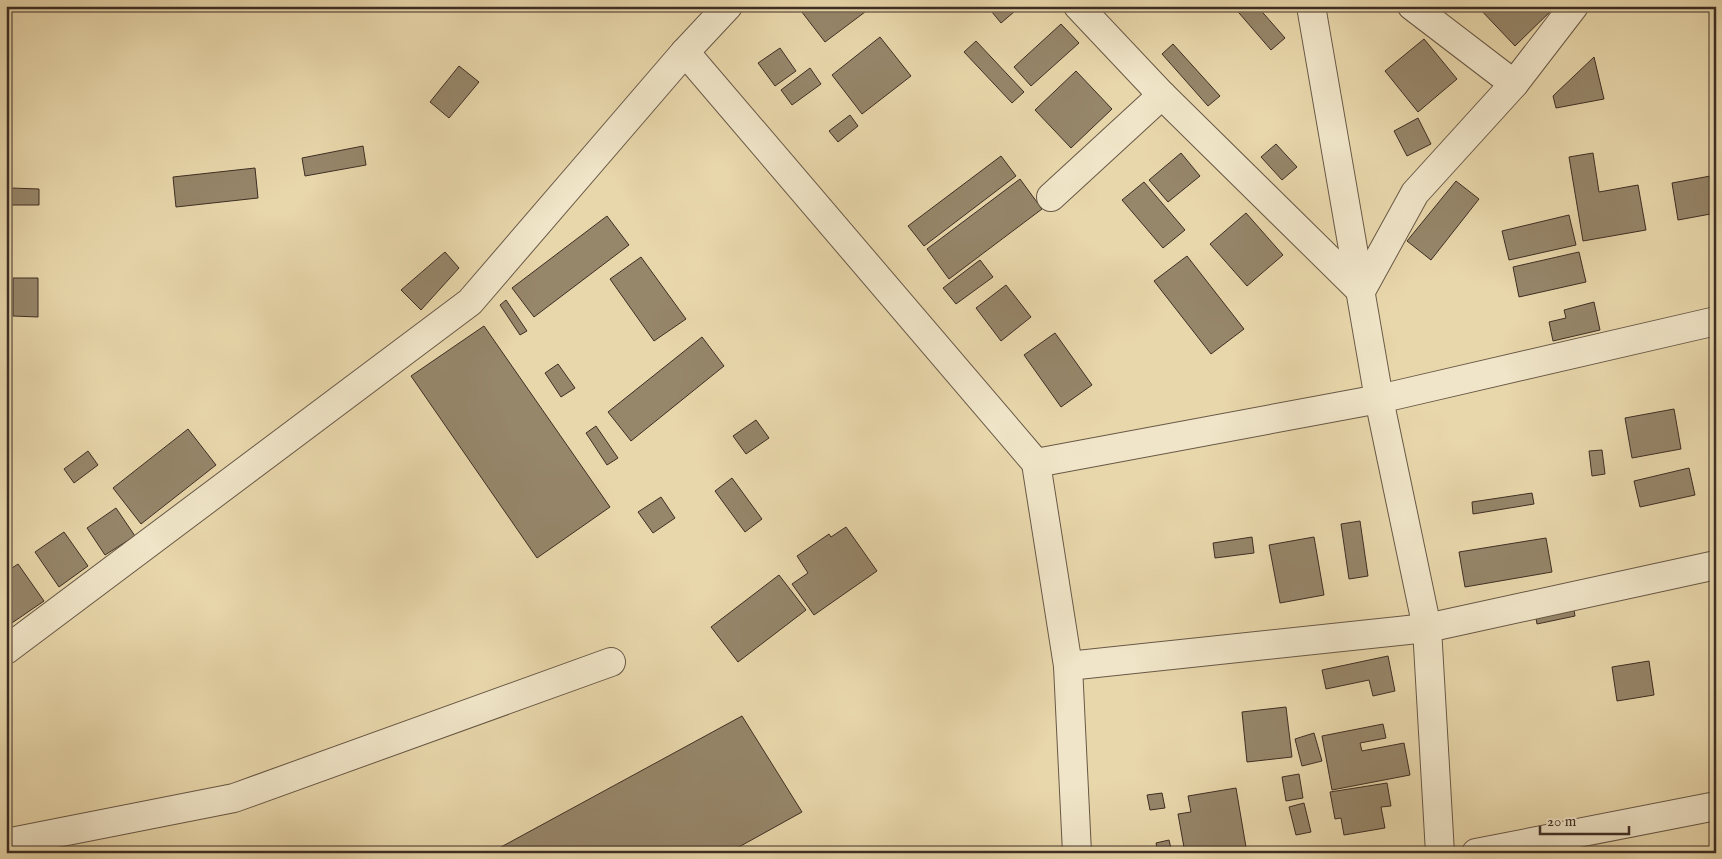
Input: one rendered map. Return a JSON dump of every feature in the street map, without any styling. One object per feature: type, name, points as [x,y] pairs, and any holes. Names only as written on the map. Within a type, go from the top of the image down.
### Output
[{"type":"street","points":[[6,650],[470,302],[685,52],[728,6]]},
{"type":"street","points":[[1078,6],[1162,95],[1361,291]]},
{"type":"street","points":[[1311,6],[1379,399],[1427,628],[1440,853]]},
{"type":"street","points":[[1412,6],[1514,84]]},
{"type":"street","points":[[1361,291],[1415,193],[1514,84],[1574,6]]},
{"type":"street","points":[[685,52],[1036,463],[1068,666],[1077,853]]},
{"type":"street","points":[[1050,197],[1162,95]]},
{"type":"street","points":[[1036,463],[1379,399],[1716,321]]},
{"type":"street","points":[[1068,666],[1427,628],[1716,565]]},
{"type":"street","points":[[6,842],[234,798],[611,662]]},
{"type":"street","points":[[1476,853],[1716,806]]},
{"type":"building","points":[[799,6],[861,6],[865,12],[825,42]]},
{"type":"building","points":[[987,6],[1021,6],[1001,23]]},
{"type":"building","points":[[1233,6],[1257,6],[1285,38],[1271,50]]},
{"type":"building","points":[[1479,6],[1556,6],[1515,46]]},
{"type":"building","points":[[1061,24],[1079,43],[1031,86],[1014,67]]},
{"type":"building","points":[[880,37],[911,76],[862,114],[832,75]]},
{"type":"building","points":[[1424,39],[1457,79],[1418,112],[1385,71]]},
{"type":"building","points":[[976,41],[1024,92],[1012,103],[964,52]]},
{"type":"building","points":[[1173,44],[1220,96],[1208,106],[1162,54]]},
{"type":"building","points":[[780,48],[796,71],[775,86],[758,63]]},
{"type":"building","points":[[1594,57],[1604,99],[1556,108],[1553,96]]},
{"type":"building","points":[[459,66],[479,82],[449,118],[430,102]]},
{"type":"building","points":[[810,68],[821,84],[792,105],[781,90]]},
{"type":"building","points":[[1076,71],[1112,109],[1071,148],[1035,110]]},
{"type":"building","points":[[850,115],[858,126],[838,142],[829,131]]},
{"type":"building","points":[[1418,118],[1431,144],[1407,156],[1394,131]]},
{"type":"building","points":[[1276,144],[1297,167],[1282,180],[1261,157]]},
{"type":"building","points":[[363,146],[366,165],[305,176],[302,158]]},
{"type":"building","points":[[1181,153],[1200,176],[1168,202],[1149,180]]},
{"type":"building","points":[[1593,153],[1599,192],[1638,185],[1646,230],[1583,241],[1569,157]]},
{"type":"building","points":[[1001,156],[1016,176],[924,246],[908,226]]},
{"type":"building","points":[[255,168],[258,198],[176,207],[173,177]]},
{"type":"building","points":[[1716,175],[1716,213],[1678,220],[1672,183]]},
{"type":"building","points":[[1020,179],[1042,209],[949,279],[927,249]]},
{"type":"building","points":[[1456,181],[1479,199],[1431,260],[1407,241]]},
{"type":"building","points":[[1144,182],[1185,230],[1163,248],[1122,200]]},
{"type":"building","points":[[11,188],[39,189],[39,205],[10,205]]},
{"type":"building","points":[[1246,213],[1283,255],[1247,286],[1210,244]]},
{"type":"building","points":[[1569,215],[1576,245],[1509,260],[1502,231]]},
{"type":"building","points":[[607,216],[629,245],[534,317],[512,288]]},
{"type":"building","points":[[445,252],[459,268],[421,310],[401,290]]},
{"type":"building","points":[[1579,252],[1586,282],[1519,297],[1513,267]]},
{"type":"building","points":[[1187,256],[1244,329],[1211,354],[1154,281]]},
{"type":"building","points":[[641,257],[686,319],[654,341],[610,279]]},
{"type":"building","points":[[980,260],[993,277],[956,304],[943,288]]},
{"type":"building","points":[[13,278],[38,278],[38,317],[13,316]]},
{"type":"building","points":[[1006,285],[1031,317],[1001,341],[976,308]]},
{"type":"building","points":[[506,300],[527,331],[520,335],[500,305]]},
{"type":"building","points":[[1594,302],[1600,330],[1553,341],[1549,322],[1566,318],[1564,310]]},
{"type":"building","points":[[484,326],[610,507],[537,558],[411,376]]},
{"type":"building","points":[[1055,333],[1092,385],[1061,407],[1024,355]]},
{"type":"building","points":[[702,337],[724,366],[631,441],[608,412]]},
{"type":"building","points":[[558,364],[575,388],[561,397],[545,373]]},
{"type":"building","points":[[1674,409],[1681,449],[1632,458],[1625,418]]},
{"type":"building","points":[[756,420],[769,438],[746,454],[733,436]]},
{"type":"building","points":[[596,426],[618,458],[607,465],[586,433]]},
{"type":"building","points":[[188,429],[216,465],[141,524],[113,488]]},
{"type":"building","points":[[1602,450],[1605,474],[1592,476],[1589,451]]},
{"type":"building","points":[[88,451],[98,465],[74,483],[64,469]]},
{"type":"building","points":[[1689,468],[1695,495],[1640,507],[1634,481]]},
{"type":"building","points":[[732,478],[762,519],[745,532],[715,491]]},
{"type":"building","points":[[1532,493],[1534,504],[1473,514],[1472,502]]},
{"type":"building","points":[[661,497],[675,518],[653,533],[638,512]]},
{"type":"building","points":[[116,508],[135,536],[105,555],[87,528]]},
{"type":"building","points":[[1360,521],[1368,576],[1349,579],[1341,524]]},
{"type":"building","points":[[846,527],[877,571],[814,615],[792,584],[808,573],[797,556],[829,534],[831,537]]},
{"type":"building","points":[[64,532],[88,566],[59,587],[35,552]]},
{"type":"building","points":[[1252,537],[1254,553],[1215,558],[1213,543]]},
{"type":"building","points":[[1314,537],[1324,595],[1280,603],[1269,545]]},
{"type":"building","points":[[1546,538],[1552,572],[1465,587],[1459,552]]},
{"type":"building","points":[[18,564],[44,601],[9,625],[6,622],[6,572]]},
{"type":"building","points":[[779,575],[806,610],[738,662],[711,627]]},
{"type":"building","points":[[1573,604],[1575,616],[1537,624],[1535,613]]},
{"type":"building","points":[[1388,656],[1395,691],[1373,696],[1369,680],[1326,689],[1322,670]]},
{"type":"building","points":[[1649,661],[1654,695],[1617,701],[1612,667]]},
{"type":"building","points":[[1286,707],[1292,757],[1247,762],[1242,712]]},
{"type":"building","points":[[742,716],[802,812],[728,853],[490,853]]},
{"type":"building","points":[[1383,724],[1386,738],[1360,743],[1362,751],[1404,743],[1410,775],[1332,790],[1322,736]]},
{"type":"building","points":[[1314,733],[1322,761],[1302,766],[1295,739]]},
{"type":"building","points":[[1299,774],[1303,798],[1286,801],[1282,777]]},
{"type":"building","points":[[1387,783],[1391,806],[1381,807],[1385,828],[1344,835],[1341,818],[1335,819],[1330,792]]},
{"type":"building","points":[[1236,788],[1247,853],[1203,853],[1202,851],[1185,853],[1178,814],[1191,812],[1188,796]]},
{"type":"building","points":[[1162,793],[1165,808],[1150,810],[1147,795]]},
{"type":"building","points":[[1304,803],[1311,832],[1296,835],[1289,807]]},
{"type":"building","points":[[1169,840],[1172,853],[1158,853],[1156,843]]},
{"type":"building","points":[[1275,848],[1276,853],[1257,853]]}]
